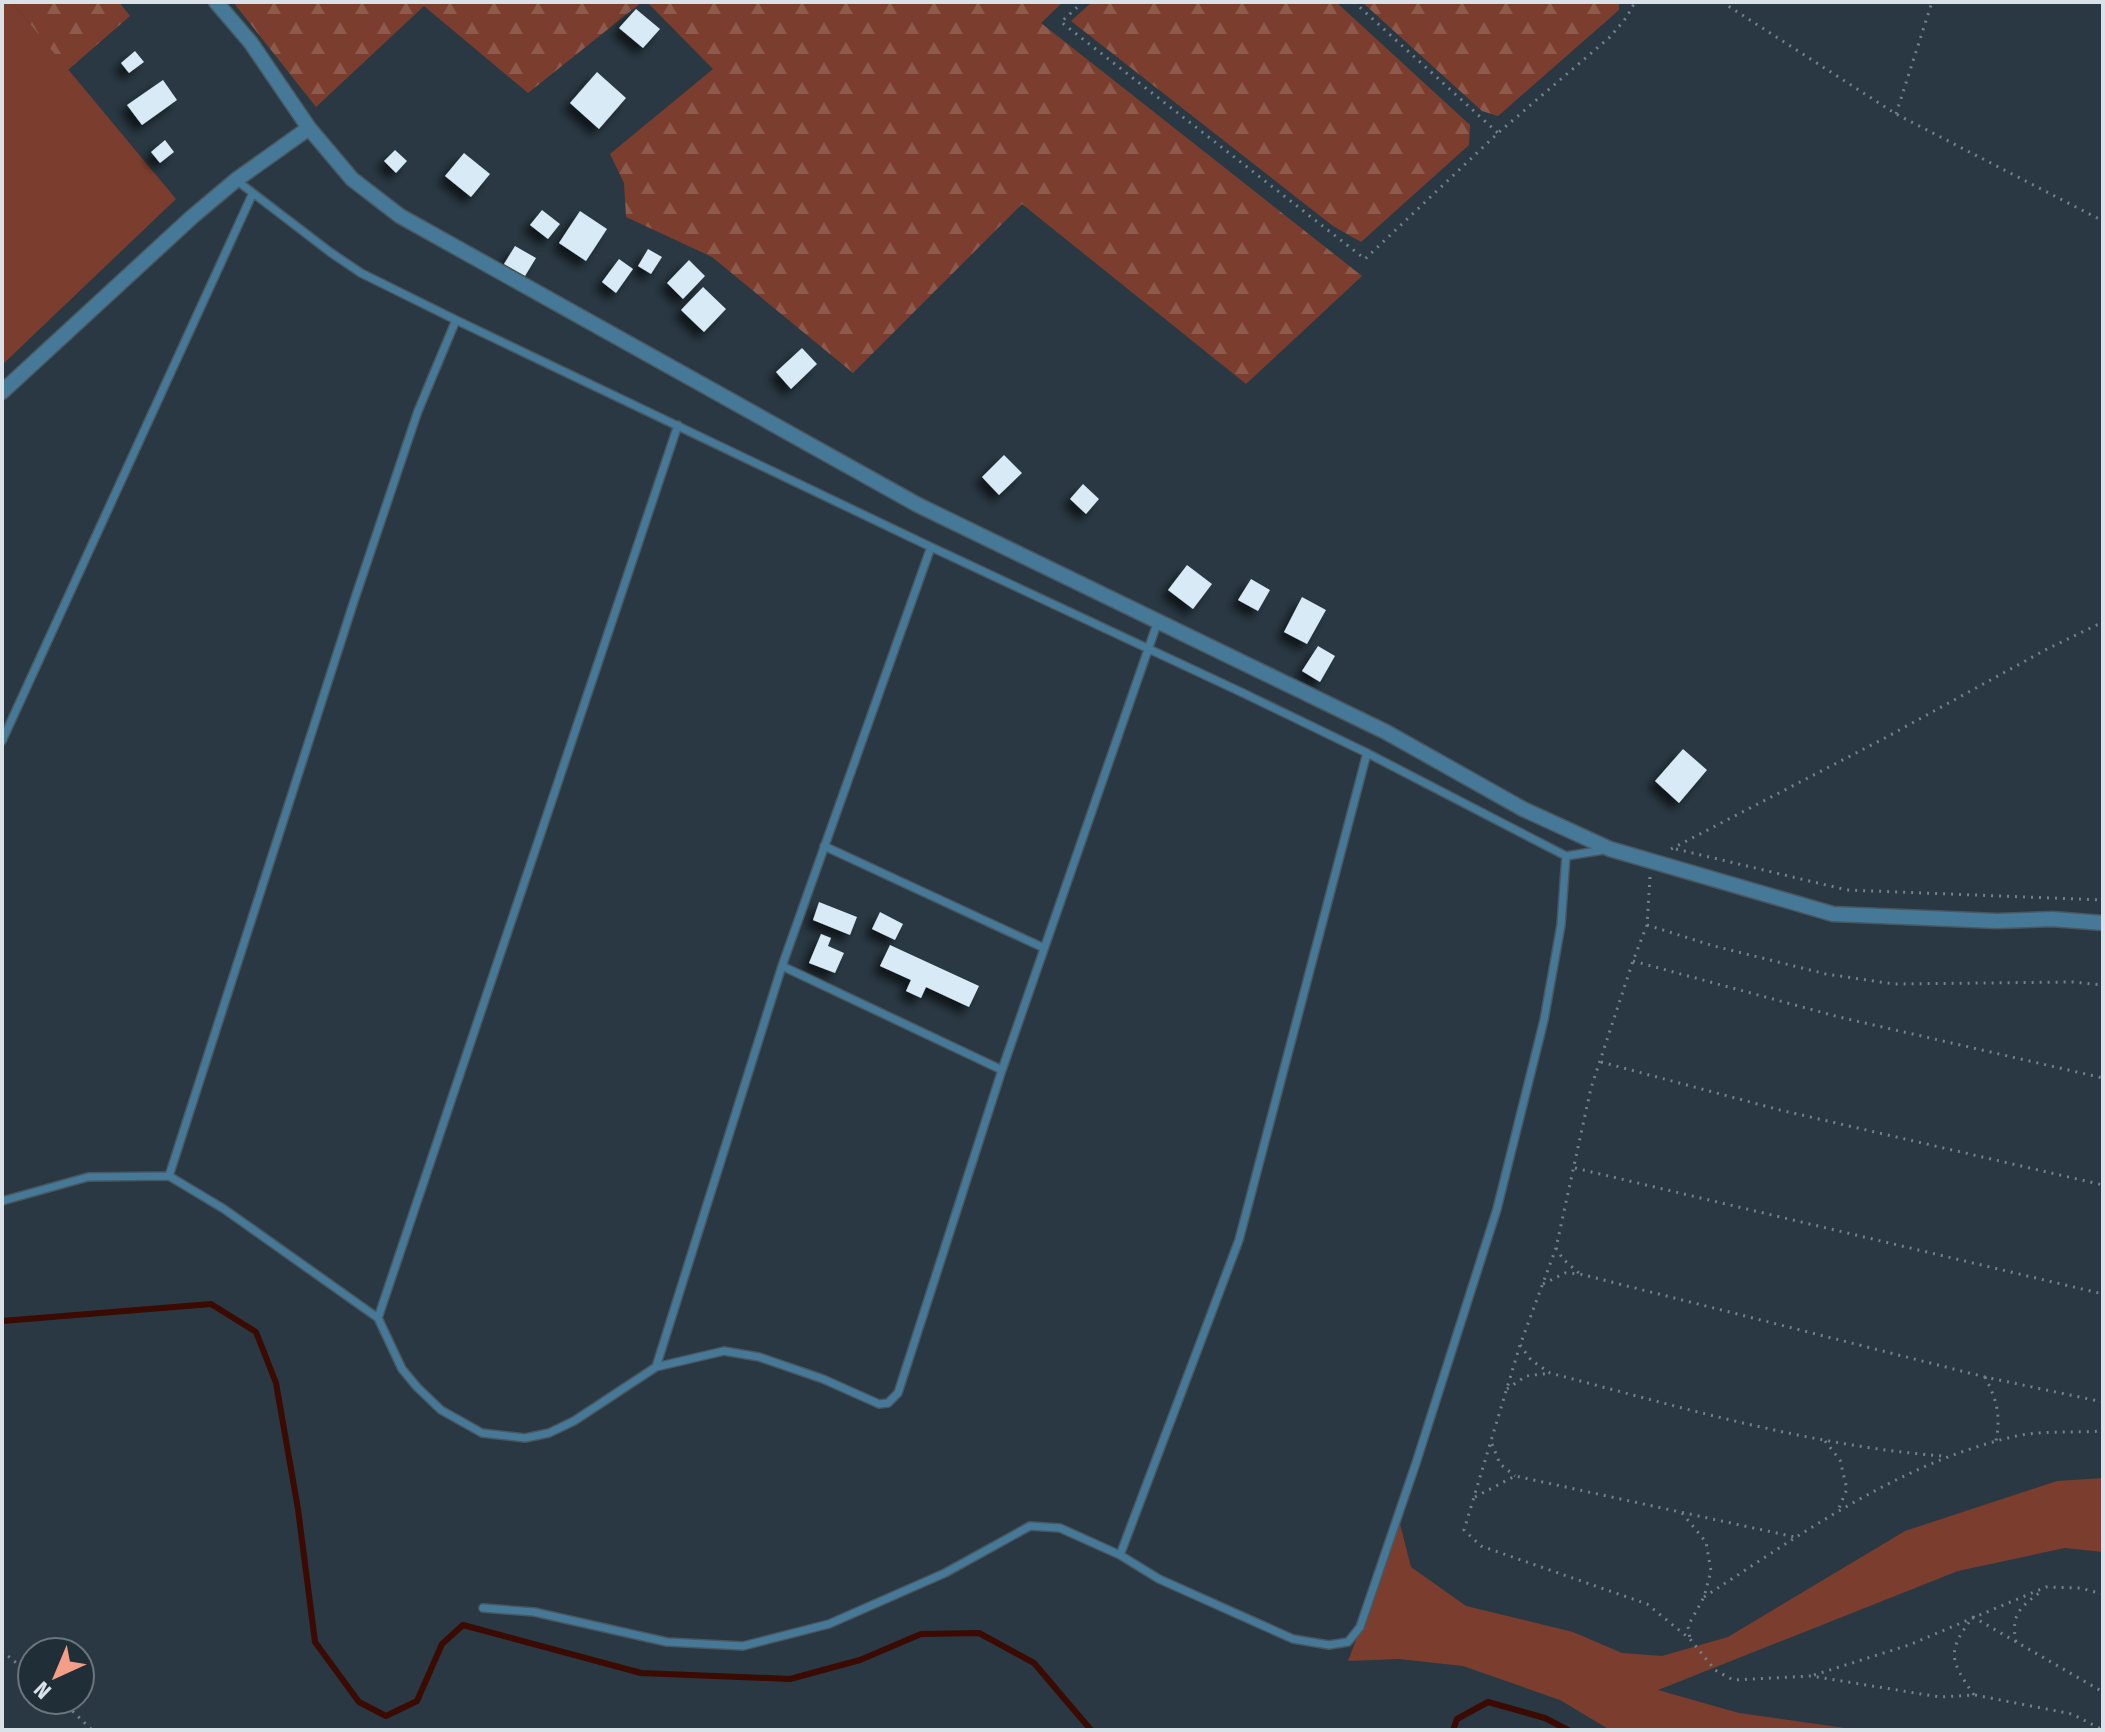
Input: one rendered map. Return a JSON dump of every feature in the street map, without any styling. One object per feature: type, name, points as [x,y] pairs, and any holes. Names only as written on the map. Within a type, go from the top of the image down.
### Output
[{"type":"street","points":[[216,2],[251,43],[309,128],[352,179],[400,216],[918,505],[1386,732],[1523,809],[1610,849],[1833,914],[2103,923]]},
{"type":"street","points":[[2,392],[236,180],[309,128]]},
{"type":"lane","points":[[236,180],[252,195],[361,273],[456,320],[1367,753],[1566,856],[1610,849]]},
{"type":"lane","points":[[2,741],[252,195]]},
{"type":"lane","points":[[169,1176],[354,601],[418,411],[456,320]]},
{"type":"lane","points":[[378,1318],[678,425]]},
{"type":"lane","points":[[656,1367],[782,966],[931,547]]},
{"type":"lane","points":[[2,1201],[88,1177],[169,1176],[224,1209],[378,1318],[402,1369],[417,1387],[441,1410],[482,1433],[525,1438],[549,1433],[574,1421],[656,1367],[724,1351],[759,1357],[811,1374],[879,1404],[893,1400],[898,1393],[948,1243],[1002,1070],[1158,621]]},
{"type":"lane","points":[[1120,1555],[1239,1240],[1367,753]]},
{"type":"lane","points":[[824,846],[1044,948]]},
{"type":"lane","points":[[483,1608],[534,1612],[667,1642],[743,1646],[829,1624],[945,1573],[1030,1526],[1060,1528],[1120,1555],[1159,1579],[1293,1639],[1329,1645],[1348,1642],[1360,1627],[1421,1449],[1497,1209],[1544,1020],[1561,925],[1566,856]]},
{"type":"lane","points":[[782,966],[1002,1070]]},
{"type":"path","points":[[1083,2],[1061,22],[1365,259],[1498,133],[1610,37],[1635,2]]},
{"type":"path","points":[[1354,2],[1498,133]]},
{"type":"path","points":[[1722,2],[1896,114],[2103,221]]},
{"type":"path","points":[[1896,114],[1932,2]]},
{"type":"path","points":[[2103,622],[1651,860],[1647,925],[1591,1088],[1556,1248],[1520,1345],[1464,1530],[1481,1546],[1647,1604],[1690,1639],[1715,1670],[1733,1680],[1811,1676],[1940,1697],[1975,1695],[2072,1714],[2103,1730]]},
{"type":"path","points":[[1674,848],[1847,890],[2103,900]]},
{"type":"path","points":[[1647,925],[1714,946],[1826,974],[1894,984],[2073,982],[2103,985]]},
{"type":"path","points":[[1633,961],[1839,1017],[2103,1078]]},
{"type":"path","points":[[1601,1062],[1780,1110],[2103,1185]]},
{"type":"path","points":[[1575,1168],[2103,1294]]},
{"type":"path","points":[[1556,1248],[1580,1274]]},
{"type":"path","points":[[1543,1284],[1565,1273],[1580,1274],[1985,1377],[2103,1402]]},
{"type":"path","points":[[1520,1345],[1531,1360],[1550,1373],[1708,1414],[1879,1452],[1943,1456]]},
{"type":"path","points":[[1507,1389],[1526,1376],[1550,1373]]},
{"type":"path","points":[[1985,1377],[1996,1399],[2000,1422],[1996,1441]]},
{"type":"path","points":[[1704,1597],[1837,1513],[1943,1456],[2015,1436],[2103,1431]]},
{"type":"path","points":[[1824,1440],[1840,1460],[1847,1489],[1837,1513]]},
{"type":"path","points":[[1491,1442],[1500,1464],[1515,1476],[1797,1537]]},
{"type":"path","points":[[1475,1497],[1515,1476]]},
{"type":"path","points":[[1682,1513],[1706,1542],[1711,1571],[1704,1597],[1688,1626],[1690,1639]]},
{"type":"path","points":[[1811,1676],[1909,1645],[2046,1587],[2080,1588],[2103,1594]]},
{"type":"path","points":[[2016,1642],[2013,1629],[2019,1609],[2046,1587]]},
{"type":"path","points":[[1973,1617],[2103,1692]]},
{"type":"path","points":[[1973,1617],[1956,1638],[1955,1667],[1975,1695]]},
{"type":"path","points":[[78,1716],[92,1730]]},
{"type":"green space","points":[[2,2],[12,2],[176,199],[2,365]]},
{"type":"green space","points":[[12,2],[119,2],[130,16],[68,70]]},
{"type":"green space","points":[[233,2],[642,2],[528,93],[424,6],[316,107]]},
{"type":"green space","points":[[647,2],[1063,2],[1041,23],[1362,276],[1246,384],[1022,204],[853,373],[712,257],[626,217],[624,183],[610,154],[713,69]]},
{"type":"green space","points":[[1092,2],[1336,2],[1470,125],[1469,145],[1361,242],[1333,226],[1071,21]]},
{"type":"green space","points":[[1362,2],[1619,2],[1619,10],[1498,116],[1482,111]]},
{"type":"green space","points":[[2103,1478],[2103,1552],[2065,1548],[1958,1571],[1658,1690],[1739,1713],[1859,1730],[1610,1730],[1560,1700],[1463,1666],[1399,1659],[1348,1661],[1400,1524],[1411,1567],[1466,1606],[1573,1632],[1622,1653],[1662,1656],[1728,1637],[1905,1531],[2057,1481]]},
{"type":"building","points":[[636,9],[660,29],[643,48],[619,28]]},
{"type":"building","points":[[135,51],[144,62],[129,73],[121,63]]},
{"type":"building","points":[[597,72],[626,98],[599,129],[570,103]]},
{"type":"building","points":[[163,80],[177,100],[142,125],[127,105]]},
{"type":"building","points":[[165,140],[174,152],[160,163],[151,152]]},
{"type":"building","points":[[395,150],[407,161],[396,173],[384,161]]},
{"type":"building","points":[[464,153],[490,174],[471,197],[445,176]]},
{"type":"building","points":[[542,210],[560,224],[548,239],[530,225]]},
{"type":"building","points":[[580,211],[607,229],[586,261],[559,243]]},
{"type":"building","points":[[515,246],[536,258],[525,276],[504,264]]},
{"type":"building","points":[[648,249],[662,257],[651,274],[638,266]]},
{"type":"building","points":[[619,259],[633,269],[616,293],[602,282]]},
{"type":"building","points":[[689,260],[705,276],[683,299],[667,283]]},
{"type":"building","points":[[703,287],[726,309],[704,332],[681,310]]},
{"type":"building","points":[[802,348],[817,364],[791,389],[776,372]]},
{"type":"building","points":[[1004,455],[1022,473],[999,495],[982,477]]},
{"type":"building","points":[[1083,484],[1099,499],[1086,514],[1070,499]]},
{"type":"building","points":[[1187,565],[1212,584],[1193,609],[1168,590]]},
{"type":"building","points":[[1251,579],[1270,590],[1258,611],[1238,600]]},
{"type":"building","points":[[1302,597],[1326,610],[1307,644],[1284,632]]},
{"type":"building","points":[[1318,646],[1335,656],[1320,682],[1302,671]]},
{"type":"building","points":[[1683,749],[1707,770],[1679,803],[1655,781]]},
{"type":"building","points":[[819,902],[857,917],[850,935],[813,920]]},
{"type":"building","points":[[880,912],[903,924],[895,940],[872,929]]},
{"type":"building","points":[[821,934],[831,938],[828,946],[844,953],[835,973],[809,963]]},
{"type":"building","points":[[890,945],[979,986],[969,1007],[926,987],[921,998],[906,991],[911,980],[880,966]]},
{"type":"waterway","points":[[2,1321],[211,1304],[256,1332],[276,1383],[298,1509],[315,1642],[359,1702],[386,1716],[417,1701],[442,1644],[463,1625],[641,1673],[790,1679],[860,1660],[921,1634],[979,1633],[1034,1663],[1091,1730]]},
{"type":"waterway","points":[[1453,1730],[1457,1719],[1488,1702],[1545,1718],[1568,1730]]}]
